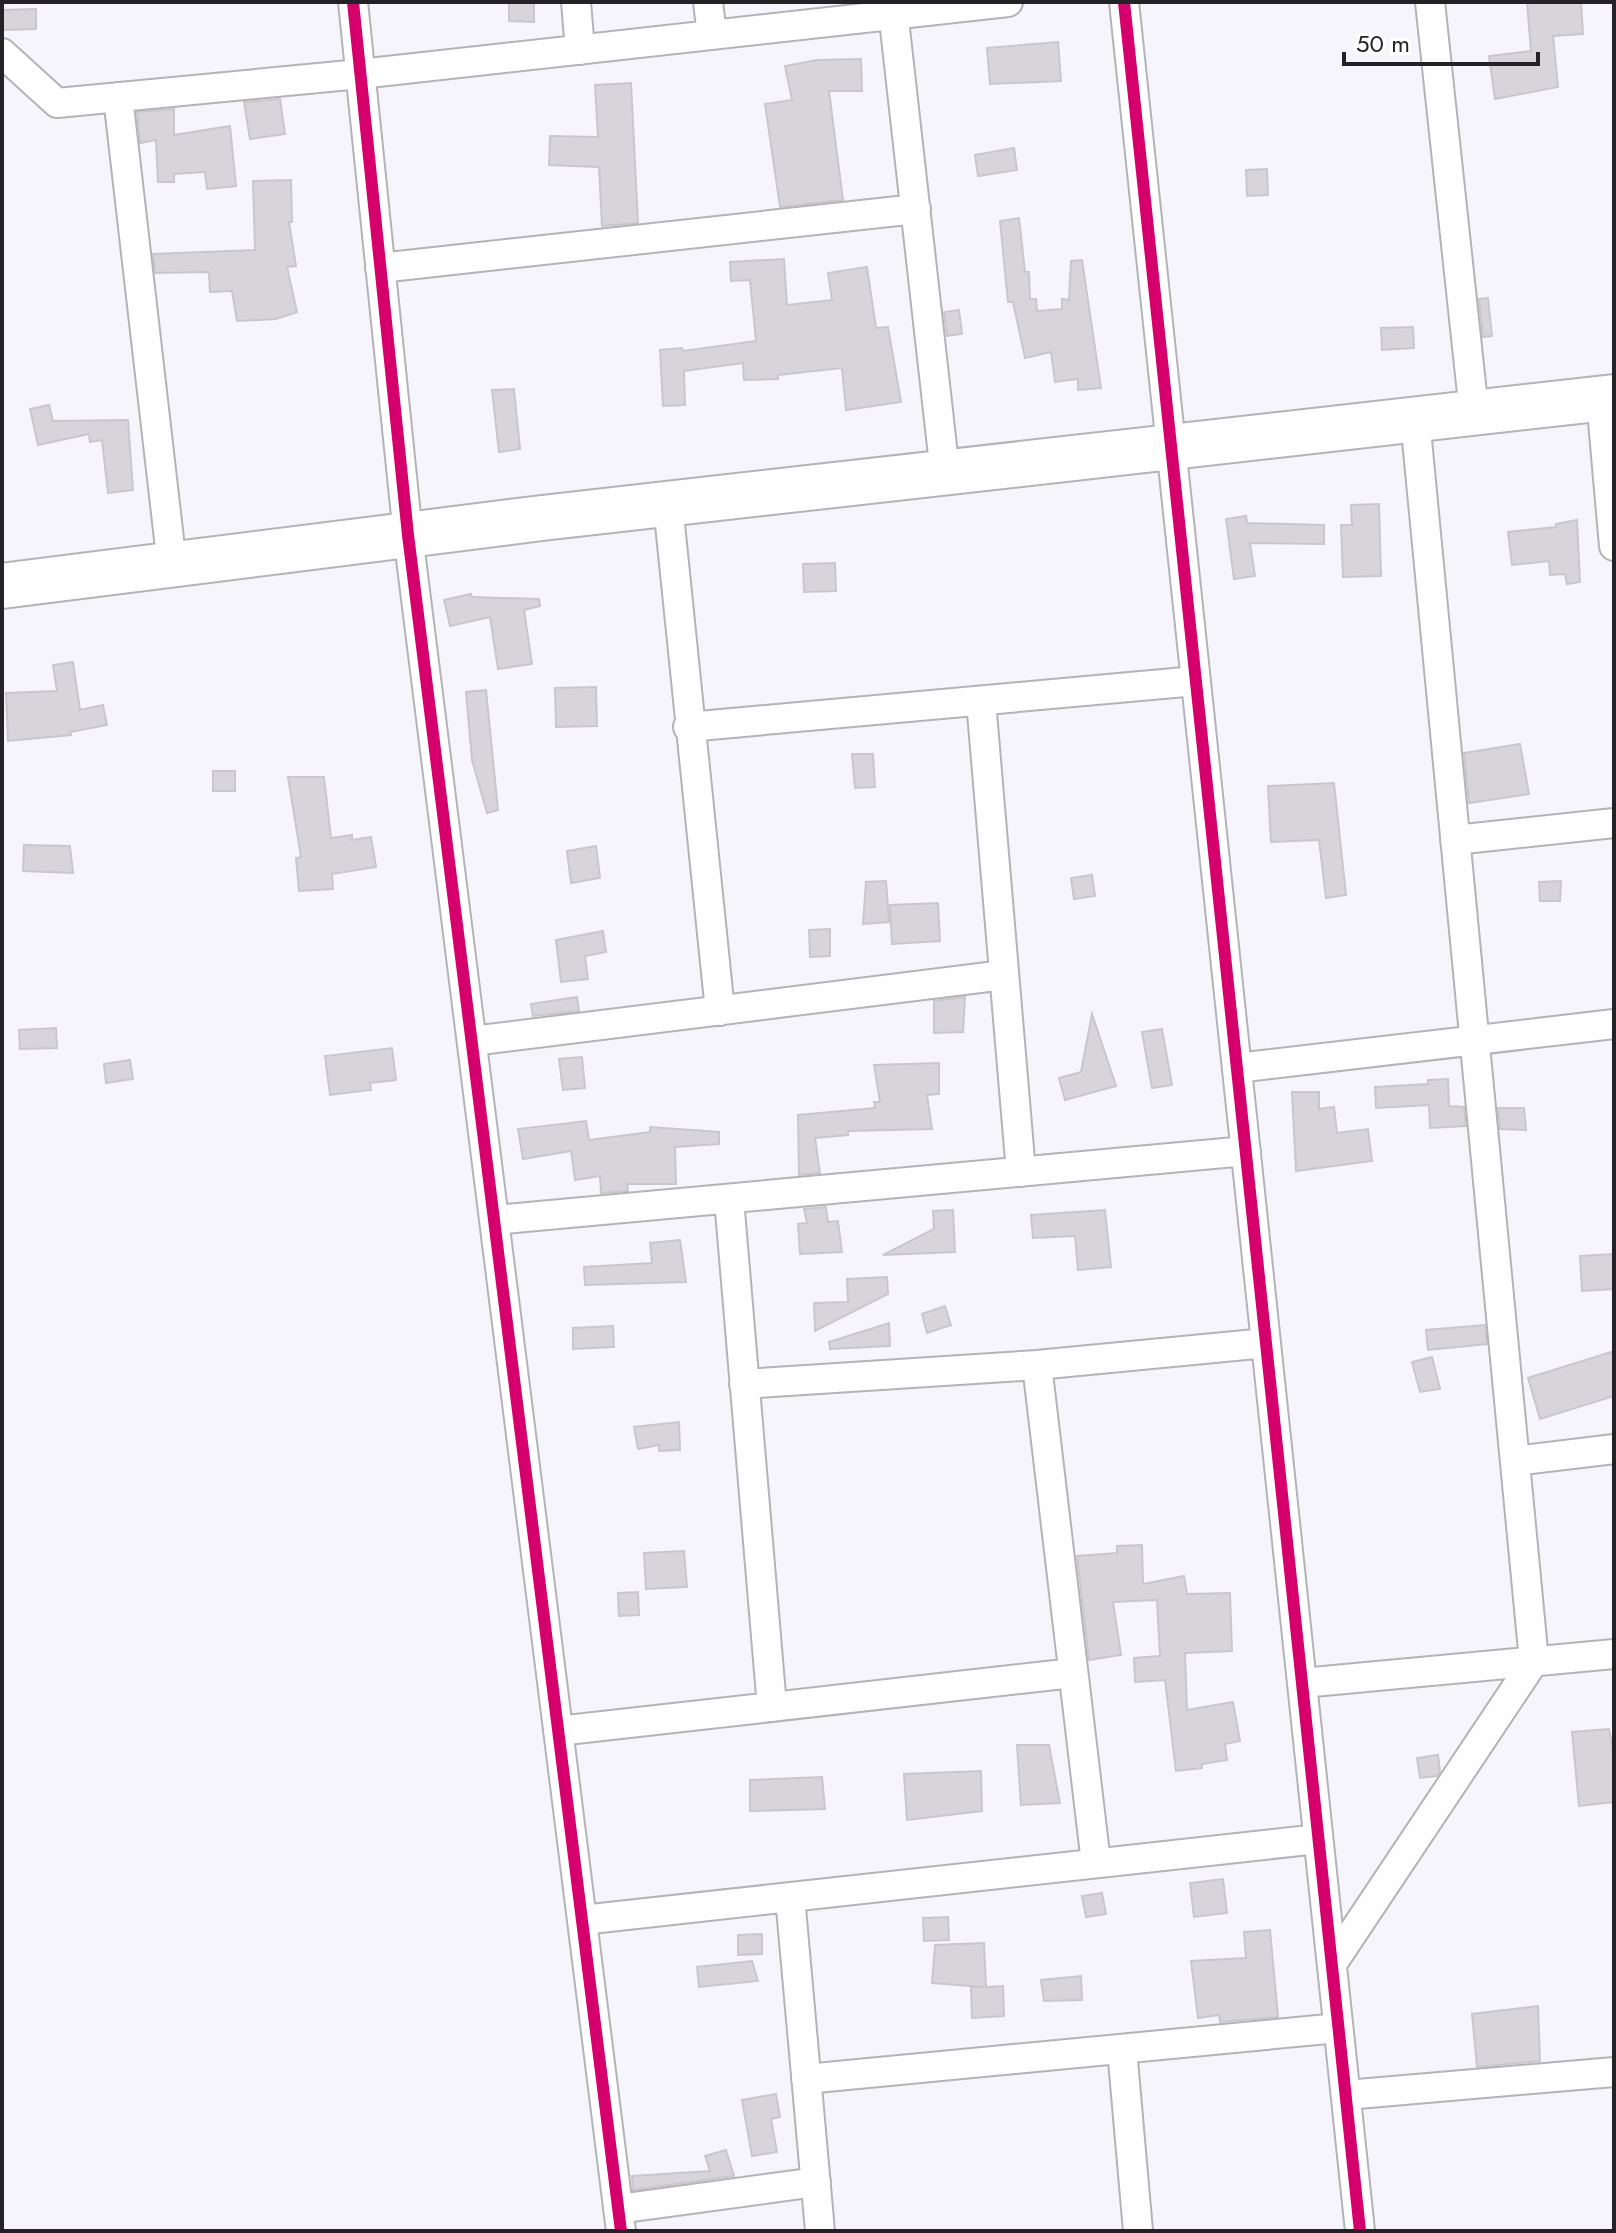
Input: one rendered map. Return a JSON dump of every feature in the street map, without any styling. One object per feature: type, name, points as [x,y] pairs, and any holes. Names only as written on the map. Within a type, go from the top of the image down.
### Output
[{"type":"main road","points":[[2,586],[408,535],[1607,398]]},
{"type":"street","points":[[353,2],[408,535],[619,2220],[816,2182]]},
{"type":"street","points":[[576,2],[580,50]]},
{"type":"street","points":[[708,2],[712,35]]},
{"type":"street","points":[[2,53],[57,103],[360,74],[712,35],[892,8],[1008,2]]},
{"type":"street","points":[[1124,2],[1360,2231]]},
{"type":"street","points":[[1430,2],[1474,412]]},
{"type":"street","points":[[892,8],[945,473]]},
{"type":"street","points":[[118,97],[172,565]]},
{"type":"street","points":[[380,268],[916,209]]},
{"type":"street","points":[[1607,398],[1614,546]]},
{"type":"street","points":[[1332,1964],[1534,1661],[1415,419]]},
{"type":"street","points":[[668,505],[688,727],[720,1011]]},
{"type":"street","points":[[688,727],[1196,681]]},
{"type":"street","points":[[981,701],[1021,1172]]},
{"type":"street","points":[[1455,840],[1614,823]]},
{"type":"street","points":[[472,1041],[1004,975]]},
{"type":"street","points":[[1237,1068],[1614,1024]]},
{"type":"street","points":[[494,1220],[1246,1151]]},
{"type":"street","points":[[729,1199],[772,1707]]},
{"type":"street","points":[[744,1384],[1037,1365],[1266,1343]]},
{"type":"street","points":[[1037,1365],[1096,1863]]},
{"type":"street","points":[[1515,1461],[1614,1449]]},
{"type":"street","points":[[1302,1683],[1614,1654]]},
{"type":"street","points":[[558,1731],[1073,1673]]},
{"type":"street","points":[[582,1920],[1318,1839]]},
{"type":"street","points":[[790,1897],[820,2231]]},
{"type":"street","points":[[806,2079],[1338,2028]]},
{"type":"street","points":[[1122,2049],[1138,2231]]},
{"type":"street","points":[[1346,2095],[1614,2072]]},
{"type":"building","points":[[509,2],[534,2],[534,22],[509,21]]},
{"type":"building","points":[[1527,2],[1581,2],[1583,34],[1553,36],[1558,87],[1495,99],[1489,56],[1531,51]]},
{"type":"building","points":[[36,9],[36,29],[2,30],[2,10]]},
{"type":"building","points":[[1058,42],[1061,81],[990,84],[987,48]]},
{"type":"building","points":[[861,59],[862,91],[829,91],[843,200],[780,207],[765,104],[792,100],[785,66],[817,60]]},
{"type":"building","points":[[631,83],[638,223],[602,226],[599,167],[549,165],[550,136],[598,137],[595,85]]},
{"type":"building","points":[[280,99],[285,134],[250,139],[244,102]]},
{"type":"building","points":[[174,109],[174,135],[230,126],[236,186],[207,189],[205,172],[174,174],[174,182],[158,182],[156,140],[140,143],[137,112]]},
{"type":"building","points":[[1014,148],[1017,170],[978,176],[975,155]]},
{"type":"building","points":[[1267,169],[1268,195],[1247,196],[1246,170]]},
{"type":"building","points":[[291,180],[292,222],[289,222],[296,266],[287,267],[297,312],[276,319],[237,321],[232,291],[210,292],[209,272],[155,273],[153,254],[255,250],[253,181]]},
{"type":"building","points":[[1019,218],[1025,272],[1029,272],[1030,299],[1036,299],[1037,311],[1062,309],[1062,299],[1069,300],[1071,261],[1082,260],[1101,388],[1078,390],[1078,379],[1055,382],[1051,352],[1025,358],[1013,302],[1008,302],[1000,221]]},
{"type":"building","points":[[784,259],[787,305],[832,300],[828,273],[867,267],[876,328],[888,327],[901,402],[846,410],[842,368],[778,375],[778,379],[744,380],[743,363],[684,371],[685,405],[663,406],[660,350],[682,348],[683,351],[756,341],[750,280],[731,281],[730,262]]},
{"type":"building","points":[[1488,298],[1492,336],[1483,337],[1479,299]]},
{"type":"building","points":[[959,310],[962,334],[947,336],[944,312]]},
{"type":"building","points":[[1413,327],[1414,348],[1382,350],[1381,328]]},
{"type":"building","points":[[514,389],[520,449],[499,452],[492,390]]},
{"type":"building","points":[[49,405],[53,421],[128,420],[133,490],[108,493],[102,440],[90,442],[89,434],[38,445],[30,409]]},
{"type":"building","points":[[1379,504],[1381,576],[1343,577],[1341,525],[1352,525],[1351,505]]},
{"type":"building","points":[[1246,516],[1247,523],[1324,525],[1324,544],[1250,543],[1255,576],[1234,579],[1226,519]]},
{"type":"building","points":[[1577,520],[1580,582],[1567,584],[1565,574],[1550,575],[1549,561],[1512,565],[1508,532],[1556,527],[1556,524]]},
{"type":"building","points":[[835,563],[836,591],[804,592],[803,564]]},
{"type":"building","points":[[471,594],[472,597],[539,599],[540,606],[524,610],[532,664],[498,669],[490,617],[450,626],[444,600]]},
{"type":"building","points":[[73,662],[80,710],[103,705],[107,725],[70,732],[71,735],[8,741],[6,693],[57,691],[53,665]]},
{"type":"building","points":[[596,687],[597,726],[556,727],[555,688]]},
{"type":"building","points":[[486,690],[498,810],[487,813],[472,760],[466,692]]},
{"type":"building","points":[[1520,744],[1529,794],[1469,803],[1464,753]]},
{"type":"building","points":[[852,754],[873,754],[875,787],[855,788]]},
{"type":"building","points":[[213,771],[235,771],[235,791],[213,791]]},
{"type":"building","points":[[288,777],[324,777],[331,838],[352,835],[352,840],[371,837],[376,867],[332,874],[333,889],[299,891],[296,858],[301,857]]},
{"type":"building","points":[[1334,783],[1346,895],[1326,898],[1319,840],[1271,842],[1268,786]]},
{"type":"building","points":[[24,845],[70,846],[73,873],[23,871]]},
{"type":"building","points":[[596,846],[600,878],[571,883],[567,851]]},
{"type":"building","points":[[1092,875],[1095,896],[1074,899],[1071,878]]},
{"type":"building","points":[[886,881],[889,922],[863,924],[866,882]]},
{"type":"building","points":[[1561,881],[1560,901],[1540,901],[1539,882]]},
{"type":"building","points":[[938,903],[940,941],[892,944],[890,905]]},
{"type":"building","points":[[830,929],[830,956],[810,957],[809,930]]},
{"type":"building","points":[[603,931],[606,952],[585,956],[588,979],[561,982],[556,940]]},
{"type":"building","points":[[577,997],[579,1011],[533,1016],[531,1004]]},
{"type":"building","points":[[965,997],[963,1032],[934,1033],[934,1001]]},
{"type":"building","points":[[1092,1014],[1116,1086],[1065,1100],[1059,1078],[1081,1072]]},
{"type":"building","points":[[56,1028],[57,1048],[20,1049],[19,1030]]},
{"type":"building","points":[[1162,1029],[1172,1085],[1152,1088],[1142,1032]]},
{"type":"building","points":[[392,1048],[396,1080],[370,1083],[371,1090],[330,1095],[325,1056]]},
{"type":"building","points":[[582,1057],[585,1088],[563,1090],[559,1059]]},
{"type":"building","points":[[130,1060],[133,1079],[106,1083],[104,1064]]},
{"type":"building","points":[[939,1063],[939,1094],[927,1095],[932,1129],[848,1131],[848,1135],[815,1138],[820,1173],[799,1175],[798,1115],[875,1108],[874,1102],[880,1102],[874,1065]]},
{"type":"building","points":[[1448,1079],[1449,1106],[1464,1107],[1466,1126],[1430,1128],[1429,1105],[1376,1108],[1375,1087],[1428,1084],[1428,1080]]},
{"type":"building","points":[[1292,1092],[1319,1092],[1319,1109],[1334,1107],[1337,1133],[1368,1129],[1372,1161],[1296,1171]]},
{"type":"building","points":[[1498,1108],[1524,1108],[1526,1130],[1500,1129]]},
{"type":"building","points":[[586,1121],[589,1140],[650,1132],[650,1127],[719,1132],[719,1144],[675,1147],[676,1184],[627,1184],[628,1191],[601,1193],[600,1176],[575,1180],[571,1151],[523,1159],[518,1129]]},
{"type":"building","points":[[826,1207],[828,1222],[838,1221],[842,1252],[800,1254],[798,1224],[807,1223],[804,1209]]},
{"type":"building","points":[[953,1210],[955,1252],[883,1255],[934,1229],[933,1211]]},
{"type":"building","points":[[1105,1210],[1111,1267],[1078,1270],[1075,1236],[1033,1238],[1031,1215]]},
{"type":"building","points":[[680,1240],[686,1282],[585,1285],[584,1267],[652,1263],[650,1243]]},
{"type":"building","points":[[1614,1254],[1614,1289],[1582,1291],[1580,1256]]},
{"type":"building","points":[[887,1277],[888,1294],[815,1331],[814,1303],[848,1302],[847,1279]]},
{"type":"building","points":[[945,1306],[951,1325],[927,1333],[922,1314]]},
{"type":"building","points":[[889,1323],[890,1346],[830,1349],[829,1342]]},
{"type":"building","points":[[1485,1325],[1487,1344],[1428,1350],[1426,1330]]},
{"type":"building","points":[[613,1326],[614,1347],[573,1349],[573,1328]]},
{"type":"building","points":[[1614,1351],[1614,1396],[1540,1419],[1528,1378]]},
{"type":"building","points":[[1432,1357],[1440,1389],[1420,1392],[1412,1362]]},
{"type":"building","points":[[679,1422],[680,1450],[659,1451],[659,1445],[638,1449],[634,1427]]},
{"type":"building","points":[[1142,1545],[1143,1584],[1184,1576],[1187,1594],[1230,1593],[1232,1651],[1185,1653],[1187,1710],[1233,1702],[1240,1741],[1225,1744],[1227,1760],[1202,1764],[1202,1768],[1176,1771],[1165,1680],[1135,1682],[1134,1658],[1160,1656],[1157,1600],[1113,1602],[1121,1655],[1089,1660],[1077,1556],[1117,1553],[1117,1546]]},
{"type":"building","points":[[684,1551],[687,1587],[646,1589],[644,1553]]},
{"type":"building","points":[[638,1592],[639,1615],[619,1616],[618,1593]]},
{"type":"building","points":[[1609,1729],[1614,1756],[1614,1802],[1579,1806],[1572,1732]]},
{"type":"building","points":[[1017,1745],[1049,1745],[1060,1803],[1021,1805]]},
{"type":"building","points":[[1438,1755],[1440,1771],[1437,1776],[1420,1778],[1417,1758]]},
{"type":"building","points":[[981,1771],[982,1811],[907,1820],[904,1774]]},
{"type":"building","points":[[822,1777],[825,1809],[750,1811],[750,1780]]},
{"type":"building","points":[[1223,1879],[1227,1913],[1194,1917],[1190,1883]]},
{"type":"building","points":[[1102,1893],[1106,1914],[1086,1917],[1082,1896]]},
{"type":"building","points":[[948,1917],[949,1940],[924,1941],[923,1918]]},
{"type":"building","points":[[1270,1930],[1278,2017],[1220,2022],[1219,2015],[1198,2018],[1191,1961],[1246,1958],[1244,1932]]},
{"type":"building","points":[[762,1934],[762,1954],[738,1955],[738,1935]]},
{"type":"building","points":[[984,1943],[986,1987],[1003,1986],[1004,2016],[972,2018],[971,1987],[984,1987],[932,1983],[935,1945]]},
{"type":"building","points":[[752,1961],[758,1981],[699,1987],[697,1967]]},
{"type":"building","points":[[1081,1976],[1082,2000],[1044,2001],[1041,1980]]},
{"type":"building","points":[[1538,2006],[1540,2061],[1477,2067],[1472,2014]]},
{"type":"building","points":[[776,2094],[780,2117],[771,2119],[777,2152],[752,2156],[742,2100]]},
{"type":"building","points":[[726,2150],[734,2176],[633,2190],[632,2176],[710,2171],[705,2156]]},
{"type":"cycle path","points":[[353,2],[408,535],[621,2231]]},
{"type":"cycle path","points":[[1124,2],[1360,2231]]}]
